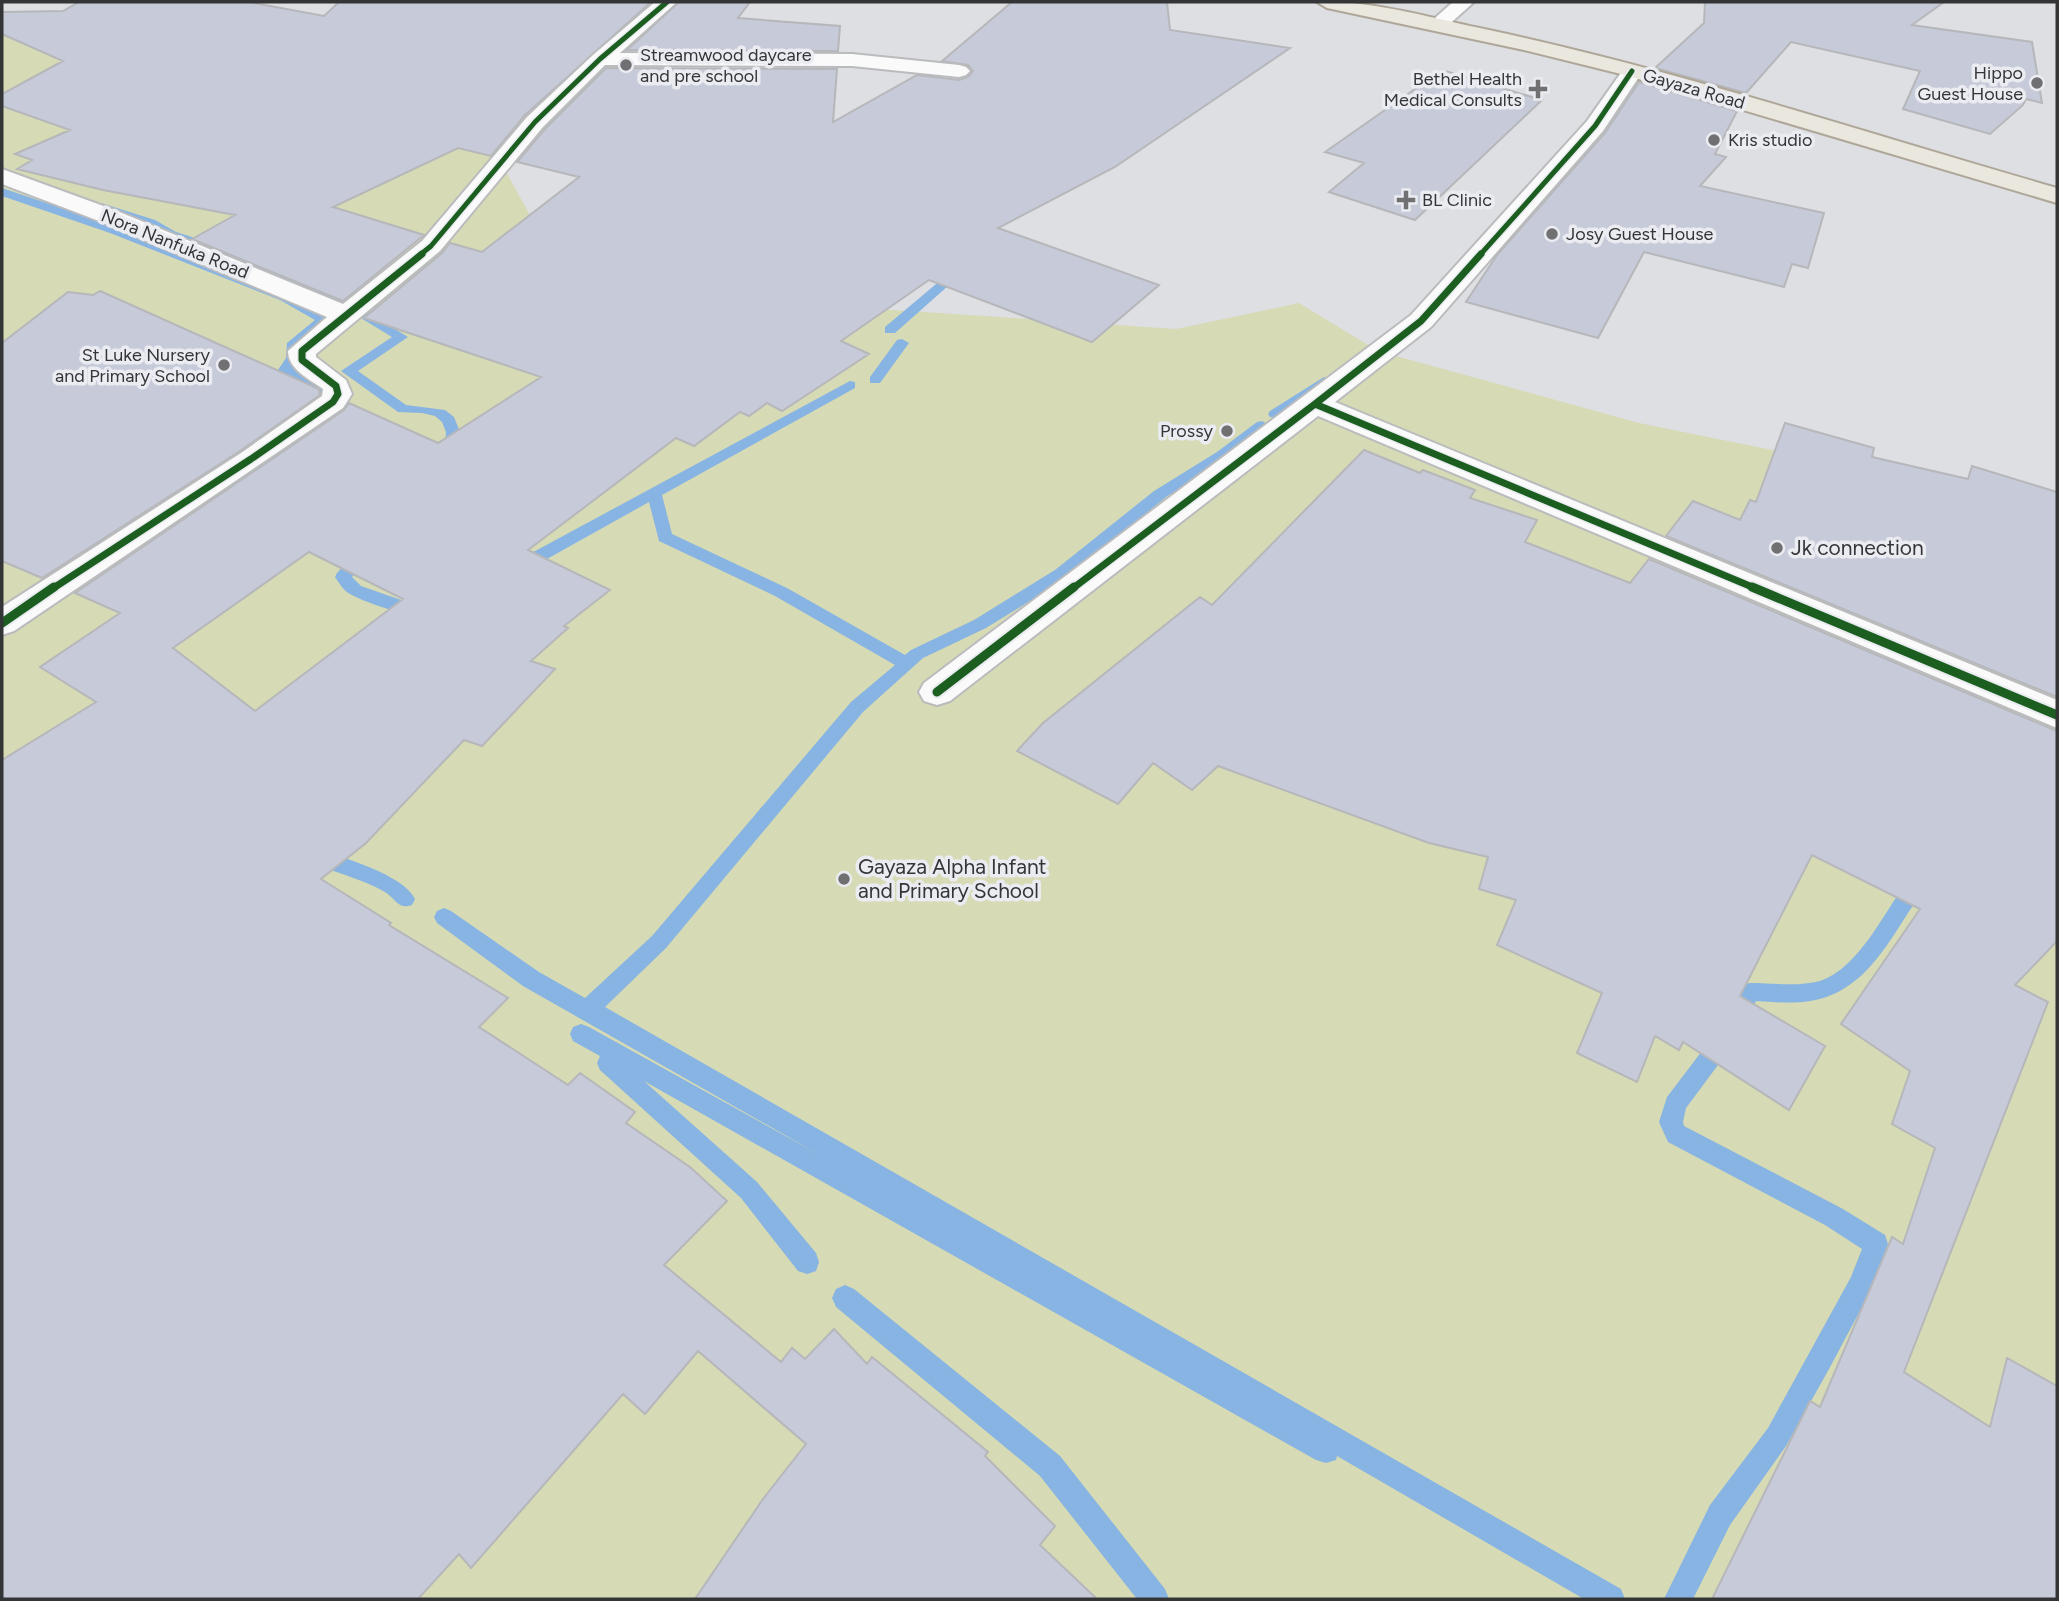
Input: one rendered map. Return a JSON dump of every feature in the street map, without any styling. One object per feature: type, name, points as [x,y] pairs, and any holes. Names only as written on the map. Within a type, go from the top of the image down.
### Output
[{"type":"main road","name":"Gayaza Road","points":[[1327,2],[1632,71],[2057,196]]},
{"type":"street","points":[[2,623],[85,564],[280,442],[333,402],[338,394],[336,386],[302,360],[302,351],[431,246],[535,122],[600,59],[667,2]]},
{"type":"street","points":[[1437,25],[1464,2]]},
{"type":"street","points":[[600,59],[852,60],[959,71]]},
{"type":"street","points":[[937,692],[1421,321],[1595,125],[1632,71]]},
{"type":"street","name":"Nora Nanfuka Road","points":[[2,176],[108,216],[348,316]]},
{"type":"street","points":[[1315,404],[2057,715]]},
{"type":"green space","points":[[2,29],[16,40],[486,135],[549,250],[730,299],[1176,329],[1299,303],[1378,351],[1639,423],[1937,483],[2057,521],[2057,1599],[2,1599]]},
{"type":"building","points":[[79,2],[249,2],[324,16],[339,2],[651,2],[525,115],[491,156],[458,148],[333,207],[424,235],[343,301],[192,239],[235,215],[103,190],[17,169],[32,160],[15,154],[70,130],[2,106],[2,94],[63,61],[2,34],[2,12],[63,11]]},
{"type":"building","points":[[679,2],[750,2],[738,18],[840,26],[838,51],[627,50]]},
{"type":"building","points":[[1012,2],[1167,2],[1170,30],[1290,48],[1115,167],[998,228],[1159,285],[1092,342],[929,280],[841,341],[869,354],[782,411],[767,403],[749,416],[740,412],[694,446],[676,438],[528,550],[610,590],[564,626],[568,628],[531,661],[555,669],[482,746],[464,740],[366,843],[321,879],[391,923],[389,925],[508,998],[479,1027],[568,1085],[580,1073],[635,1112],[626,1123],[690,1167],[727,1201],[664,1265],[781,1362],[792,1348],[805,1359],[834,1329],[867,1364],[872,1357],[988,1452],[985,1456],[1055,1526],[1040,1545],[1097,1599],[695,1599],[763,1499],[806,1444],[698,1351],[645,1414],[623,1394],[471,1568],[459,1554],[418,1599],[2,1599],[2,760],[96,702],[40,667],[120,613],[75,593],[344,410],[349,403],[438,443],[541,377],[364,318],[442,253],[450,243],[482,252],[579,177],[517,162],[545,129],[606,68],[837,69],[833,122],[917,75],[959,80],[968,77],[973,71],[968,65],[942,61]],"holes":[[[309,552],[403,599],[255,711],[173,648]]]},
{"type":"building","points":[[1705,2],[1944,2],[1912,25],[2032,42],[2042,103],[2026,99],[2023,105],[1990,134],[1903,109],[1920,71],[1791,42],[1746,93],[1655,68],[1704,23]]},
{"type":"building","points":[[1442,70],[1542,100],[1415,220],[1329,192],[1364,163],[1325,152]]},
{"type":"building","points":[[1639,82],[1737,111],[1715,154],[1726,157],[1700,186],[1824,213],[1808,268],[1792,264],[1784,287],[1644,252],[1598,338],[1466,302],[1497,255],[1605,133]]},
{"type":"building","points":[[100,291],[319,389],[320,395],[240,451],[42,578],[2,561],[2,343],[68,292],[93,295]]},
{"type":"building","points":[[1785,423],[1874,448],[1872,457],[1968,479],[1972,466],[2057,492],[2057,697],[1666,536],[1693,501],[1740,520],[1750,500],[1756,502]]},
{"type":"building","points":[[1364,450],[1420,473],[1423,470],[1475,490],[1470,498],[1537,520],[1525,542],[1630,583],[1649,559],[2057,731],[2057,941],[2015,985],[2048,1002],[1904,1372],[1990,1427],[2007,1358],[2057,1386],[2057,1599],[1712,1599],[1810,1401],[1820,1407],[1892,1237],[1903,1244],[1935,1148],[1892,1124],[1910,1071],[1841,1024],[1920,909],[1812,855],[1740,996],[1825,1046],[1789,1110],[1683,1042],[1679,1050],[1655,1036],[1637,1082],[1577,1053],[1602,993],[1497,945],[1516,900],[1479,889],[1488,857],[1429,843],[1218,766],[1192,790],[1153,763],[1118,804],[1017,751],[1043,723],[1200,597],[1212,605]]},
{"type":"waterway","points":[[2,192],[114,230],[285,297],[324,319],[292,346],[293,358],[285,370],[318,388],[315,400],[294,420]]},
{"type":"waterway","points":[[101,207],[151,223],[172,235],[229,253],[338,300]]},
{"type":"waterway","points":[[890,330],[961,267]]},
{"type":"waterway","points":[[361,312],[401,337],[348,371],[364,379],[403,409],[440,413],[449,420],[453,432],[452,458]]},
{"type":"waterway","points":[[875,380],[902,343]]},
{"type":"waterway","points":[[1275,414],[1324,381]]},
{"type":"waterway","points":[[519,572],[532,560],[850,385]]},
{"type":"waterway","points":[[907,664],[917,654],[980,624],[1061,574],[1160,494],[1222,455],[1262,425]]},
{"type":"waterway","points":[[654,493],[665,537],[781,592],[907,664]]},
{"type":"waterway","points":[[366,552],[343,577],[355,590],[421,613]]},
{"type":"waterway","points":[[907,664],[857,707],[659,942],[588,1009],[1611,1599]]},
{"type":"waterway","points":[[314,856],[393,887],[405,899]]},
{"type":"waterway","points":[[1678,1599],[1720,1515],[1777,1437],[1820,1360],[1860,1285],[1876,1244],[1834,1217],[1676,1134],[1671,1122],[1675,1104],[1710,1058],[1750,992],[1812,992],[1831,986],[1846,977],[1870,953],[1918,882]]},
{"type":"waterway","points":[[444,917],[531,979],[598,1017]]},
{"type":"waterway","points":[[581,1034],[1326,1450]]},
{"type":"waterway","points":[[608,1063],[749,1190],[807,1262]]},
{"type":"waterway","points":[[845,1298],[1050,1466],[1155,1599]]},
{"type":"cycle path","points":[[2,623],[333,402],[338,394],[336,386],[302,360],[302,351],[431,246],[535,122],[600,59],[667,2]]},
{"type":"cycle path","points":[[1632,71],[1595,126],[1421,321],[1315,404],[2057,715]]},
{"type":"cycle path","points":[[937,692],[1315,404]]},
{"type":"place","name":"Streamwood daycare and pre school","points":[[626,65]]},
{"type":"place","name":"Hippo Guest House","points":[[2037,83]]},
{"type":"place","name":"Bethel Health Medical Consults","points":[[1538,89]]},
{"type":"place","name":"Kris studio","points":[[1714,140]]},
{"type":"place","name":"BL Clinic","points":[[1406,200]]},
{"type":"place","name":"Josy Guest House","points":[[1552,234]]},
{"type":"place","name":"St Luke Nursery and Primary School","points":[[224,365]]},
{"type":"place","name":"Prossy","points":[[1227,431]]},
{"type":"place","name":"Jk connection","points":[[1777,548]]},
{"type":"place","name":"Gayaza Alpha Infant and Primary School","points":[[844,879]]}]
